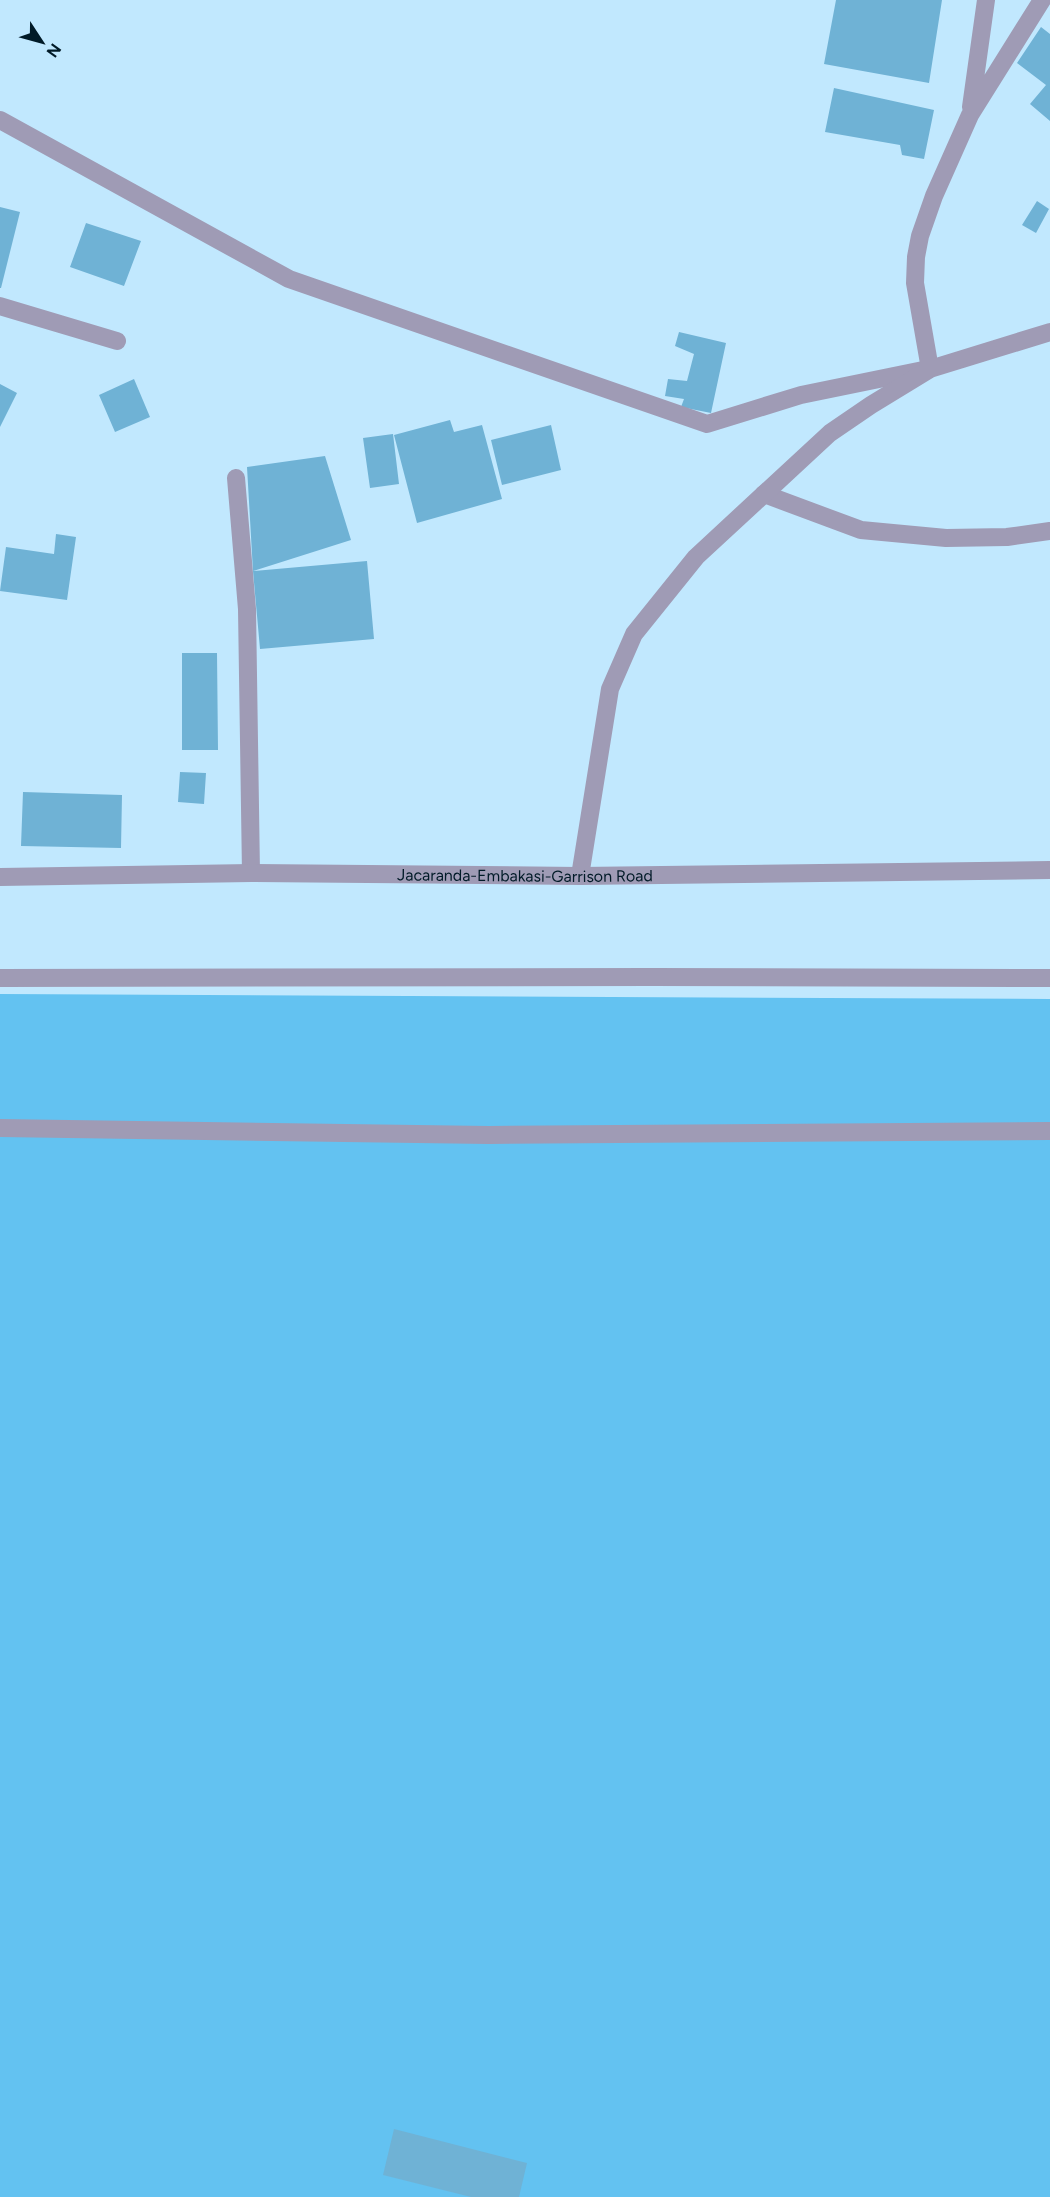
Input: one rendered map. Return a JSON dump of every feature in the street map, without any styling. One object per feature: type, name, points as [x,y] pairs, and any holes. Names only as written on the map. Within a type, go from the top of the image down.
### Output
[{"type":"street","points":[[970,115],[986,0]]},
{"type":"street","points":[[930,369],[915,283],[920,236],[934,196],[970,115],[1042,0]]},
{"type":"street","points":[[0,120],[289,279],[707,423],[801,395],[930,369],[1050,332]]},
{"type":"street","points":[[0,306],[117,341]]},
{"type":"street","points":[[580,876],[610,689],[634,634],[696,557],[831,434],[871,405],[930,369]]},
{"type":"street","points":[[236,478],[247,609],[250,873]]},
{"type":"street","points":[[764,494],[861,530],[946,538],[1007,537],[1050,531]]},
{"type":"street","name":"Jacaranda-Embakasi-Garrison Road","points":[[0,877],[250,873],[580,876],[1050,870]]},
{"type":"street","points":[[0,978],[1050,978]]},
{"type":"street","points":[[0,1128],[489,1135],[1050,1131]]},
{"type":"shaded area","points":[[0,994],[1050,999],[1050,2197],[0,2197]]},
{"type":"building","points":[[836,0],[942,0],[929,83],[824,64]]},
{"type":"building","points":[[1041,27],[1050,34],[1050,121],[1030,104],[1046,85],[1017,63]]},
{"type":"building","points":[[834,88],[934,110],[924,159],[902,155],[900,145],[825,132]]},
{"type":"building","points":[[1037,201],[1049,209],[1036,233],[1022,225]]},
{"type":"building","points":[[0,207],[20,212],[1,288],[0,288]]},
{"type":"building","points":[[86,223],[141,241],[124,286],[70,267]]},
{"type":"building","points":[[679,332],[726,343],[711,413],[681,407],[684,399],[665,396],[668,379],[687,381],[694,354],[675,346]]},
{"type":"building","points":[[134,379],[150,417],[115,432],[99,395]]},
{"type":"building","points":[[0,384],[17,393],[0,427]]},
{"type":"building","points":[[450,420],[454,432],[482,425],[502,499],[417,523],[394,435]]},
{"type":"building","points":[[551,425],[561,470],[502,485],[491,440]]},
{"type":"building","points":[[393,434],[399,484],[370,488],[363,438]]},
{"type":"building","points":[[325,456],[351,540],[253,571],[247,467]]},
{"type":"building","points":[[56,534],[76,537],[67,600],[0,591],[6,547],[54,554]]},
{"type":"building","points":[[367,561],[374,639],[260,649],[253,571]]},
{"type":"building","points":[[182,653],[217,653],[218,750],[182,750]]},
{"type":"building","points":[[180,772],[206,773],[204,804],[178,802]]},
{"type":"building","points":[[23,792],[122,795],[121,848],[21,846]]},
{"type":"building","points":[[394,2129],[527,2163],[519,2197],[471,2197],[383,2175]]}]
